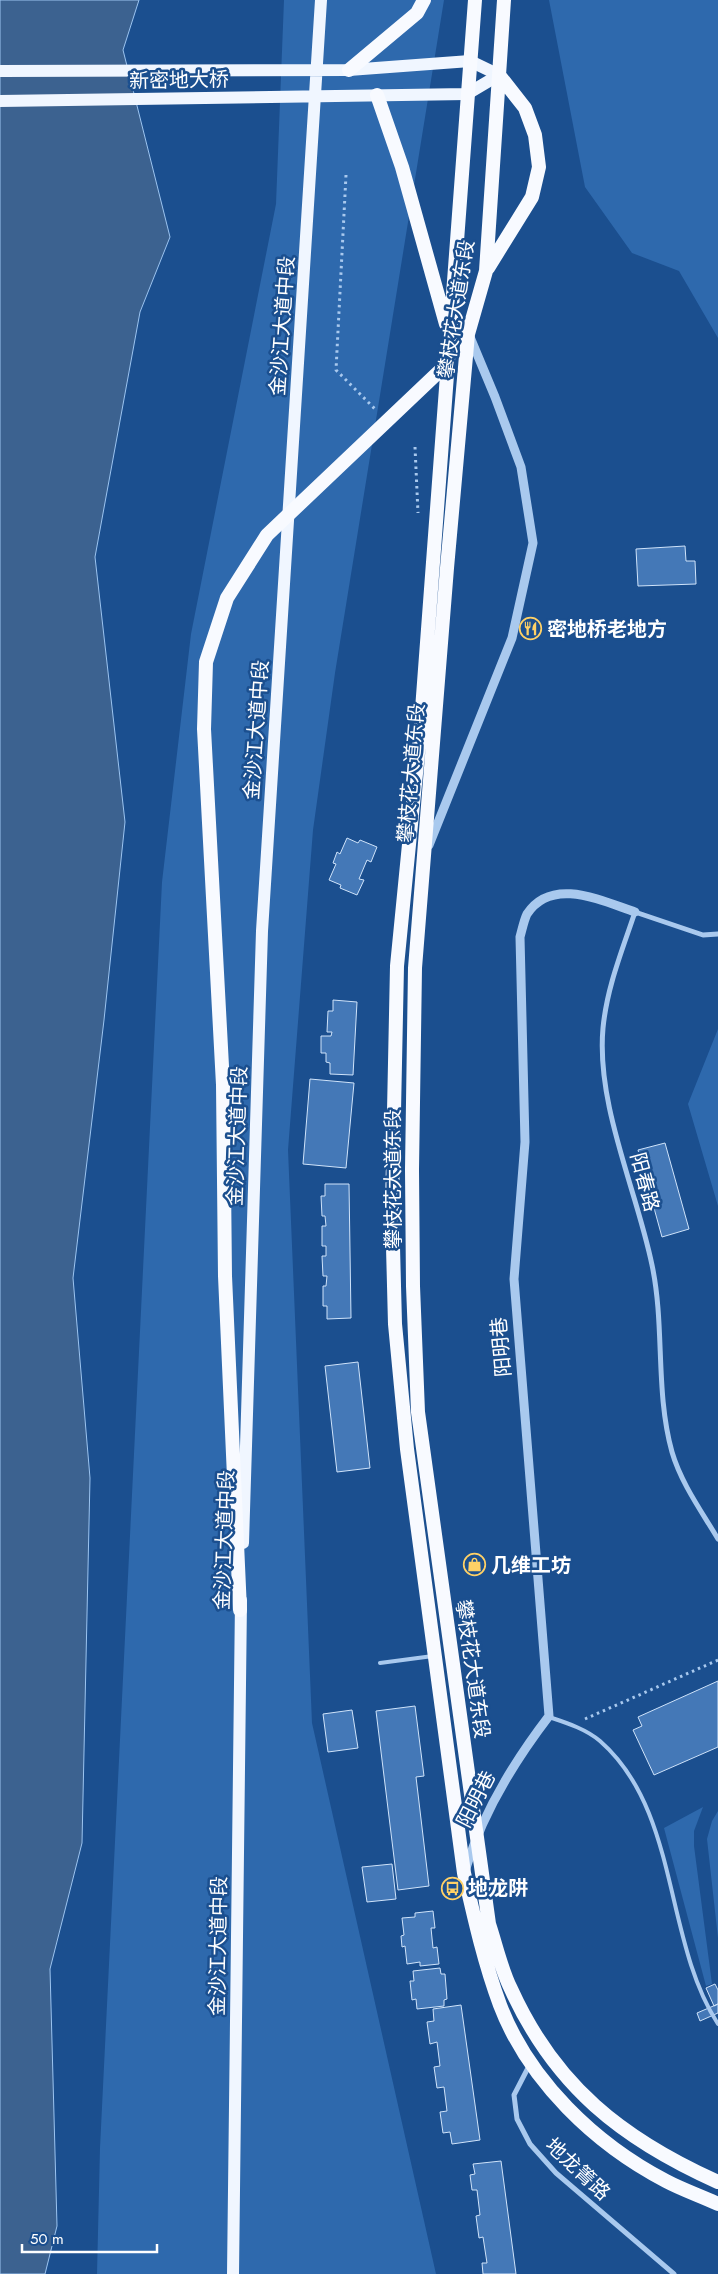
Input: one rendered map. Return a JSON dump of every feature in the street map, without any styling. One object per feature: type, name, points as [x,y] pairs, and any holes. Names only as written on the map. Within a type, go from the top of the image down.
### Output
[{"type":"highway","points":[[350,70],[418,12],[424,0]]},
{"type":"highway","name":"攀枝花大道东段","points":[[475,0],[421,723],[397,966],[392,1208],[396,1324],[407,1449],[464,1873],[480,1942],[500,2006],[530,2063],[569,2110],[614,2148],[666,2181],[718,2204]]},
{"type":"highway","name":"攀枝花大道东段","points":[[504,0],[486,271],[468,334],[415,968],[412,1170],[413,1286],[418,1412],[475,1836],[489,1924],[510,1988],[540,2044],[578,2092],[623,2130],[675,2163],[718,2182]]},
{"type":"highway","points":[[486,271],[532,197],[539,168],[535,135],[525,108],[498,75]]},
{"type":"highway","points":[[377,95],[402,167],[449,335]]},
{"type":"highway","points":[[240,1610],[240,1488],[225,1276],[224,1085],[204,729],[206,662],[227,598],[268,535],[447,364]]},
{"type":"main road","name":"金沙江大道中段","points":[[240,1488],[262,931],[321,0]]},
{"type":"main road","name":"新密地大桥","points":[[0,70],[350,70],[470,61]]},
{"type":"main road","points":[[470,61],[498,75]]},
{"type":"main road","points":[[467,94],[498,75]]},
{"type":"main road","name":"新密地大桥","points":[[0,101],[467,94]]},
{"type":"main road","name":"金沙江大道中段","points":[[233,2274],[240,1610]]},
{"type":"street","points":[[424,857],[512,638],[533,543],[521,468],[495,397],[468,334]]},
{"type":"street","name":"阳明巷","points":[[464,1873],[475,1836],[508,1773],[548,1716],[514,1279],[525,1142],[520,936],[527,915],[542,898],[565,893],[588,896],[635,912]]},
{"type":"street","points":[[635,912],[703,935],[718,934]]},
{"type":"street","name":"阳春路","points":[[635,912],[610,983],[603,1030],[605,1072],[612,1115],[622,1157],[652,1264],[658,1302],[664,1413],[673,1454],[689,1490],[718,1539]]},
{"type":"street","name":"地龙箐路","points":[[530,2063],[514,2095],[517,2119],[530,2144],[556,2173],[674,2274]]},
{"type":"lane","points":[[380,1663],[435,1656]]},
{"type":"lane","points":[[548,1716],[572,1725],[599,1740],[621,1762],[638,1790],[653,1826],[688,1957],[698,1986],[718,2024]]},
{"type":"path","points":[[346,175],[336,370],[378,411]]},
{"type":"path","points":[[415,447],[418,513]]},
{"type":"path","points":[[572,1725],[718,1660]]},
{"type":"shaded area","points":[[0,0],[139,0],[123,50],[170,237],[140,312],[95,557],[125,822],[104,1020],[73,1278],[90,1478],[82,1843],[50,1969],[57,2226],[45,2274],[0,2274]]},
{"type":"shaded area","points":[[284,0],[444,0],[335,673],[313,830],[288,1150],[312,1723],[436,2274],[97,2274],[100,2148],[162,882],[191,634],[276,204]]},
{"type":"shaded area","points":[[549,0],[718,0],[718,338],[679,271],[632,253],[585,187]]},
{"type":"shaded area","points":[[718,1029],[718,1206],[688,1104]]},
{"type":"shaded area","points":[[703,1807],[694,1831],[694,1846],[712,1984],[706,1986],[664,1828]]},
{"type":"shaded area","points":[[718,1811],[718,1938],[707,1839],[712,1821]]},
{"type":"building","points":[[685,546],[686,561],[695,561],[696,584],[638,586],[636,549]]},
{"type":"building","points":[[347,838],[358,843],[360,840],[377,847],[371,862],[367,860],[359,879],[364,880],[357,895],[340,888],[341,885],[329,880],[336,864],[333,863],[337,852],[340,854]]},
{"type":"building","points":[[333,1000],[357,1002],[353,1075],[330,1074],[330,1063],[326,1062],[326,1053],[321,1053],[321,1036],[331,1036],[332,1032],[327,1032],[328,1011],[333,1011]]},
{"type":"building","points":[[310,1079],[354,1083],[346,1168],[303,1164]]},
{"type":"building","points":[[665,1143],[689,1229],[662,1237],[638,1150]]},
{"type":"building","points":[[325,1184],[349,1184],[351,1318],[327,1319],[327,1306],[323,1306],[323,1286],[326,1286],[327,1276],[323,1276],[322,1256],[326,1256],[326,1246],[322,1246],[322,1226],[326,1226],[325,1216],[322,1216],[321,1196],[325,1196]]},
{"type":"building","points":[[358,1362],[370,1468],[337,1472],[325,1366]]},
{"type":"building","points":[[718,1681],[718,1747],[654,1775],[633,1730],[642,1726],[638,1717]]},
{"type":"building","points":[[415,1706],[424,1776],[416,1777],[429,1886],[398,1890],[376,1711]]},
{"type":"building","points":[[352,1710],[358,1748],[328,1752],[323,1714]]},
{"type":"building","points":[[392,1864],[396,1899],[367,1902],[362,1867]]},
{"type":"building","points":[[433,1911],[435,1928],[431,1928],[433,1948],[437,1947],[439,1964],[420,1966],[420,1962],[407,1964],[405,1946],[402,1947],[401,1936],[404,1935],[402,1918],[415,1917],[415,1913]]},
{"type":"building","points":[[440,1968],[441,1974],[445,1974],[447,1999],[444,2000],[444,2006],[417,2009],[416,1999],[412,2000],[410,1981],[414,1981],[413,1971]]},
{"type":"building","points":[[715,1984],[718,1990],[718,2004],[714,2006],[706,1988]]},
{"type":"building","points":[[718,2004],[718,2013],[700,2021],[697,2013]]},
{"type":"building","points":[[461,2005],[480,2140],[452,2144],[450,2132],[443,2133],[440,2112],[447,2111],[444,2087],[437,2088],[434,2067],[440,2066],[437,2042],[430,2044],[427,2022],[434,2021],[433,2009]]},
{"type":"building","points":[[501,2161],[516,2274],[483,2274],[482,2263],[487,2263],[483,2237],[479,2238],[476,2216],[480,2215],[477,2190],[472,2190],[470,2175],[475,2174],[473,2164]]},
{"type":"place","name":"密地桥老地方","points":[[531,629]]},
{"type":"place","name":"几维工坊","points":[[475,1565]]},
{"type":"place","name":"地龙阱","points":[[452,1888]]}]
